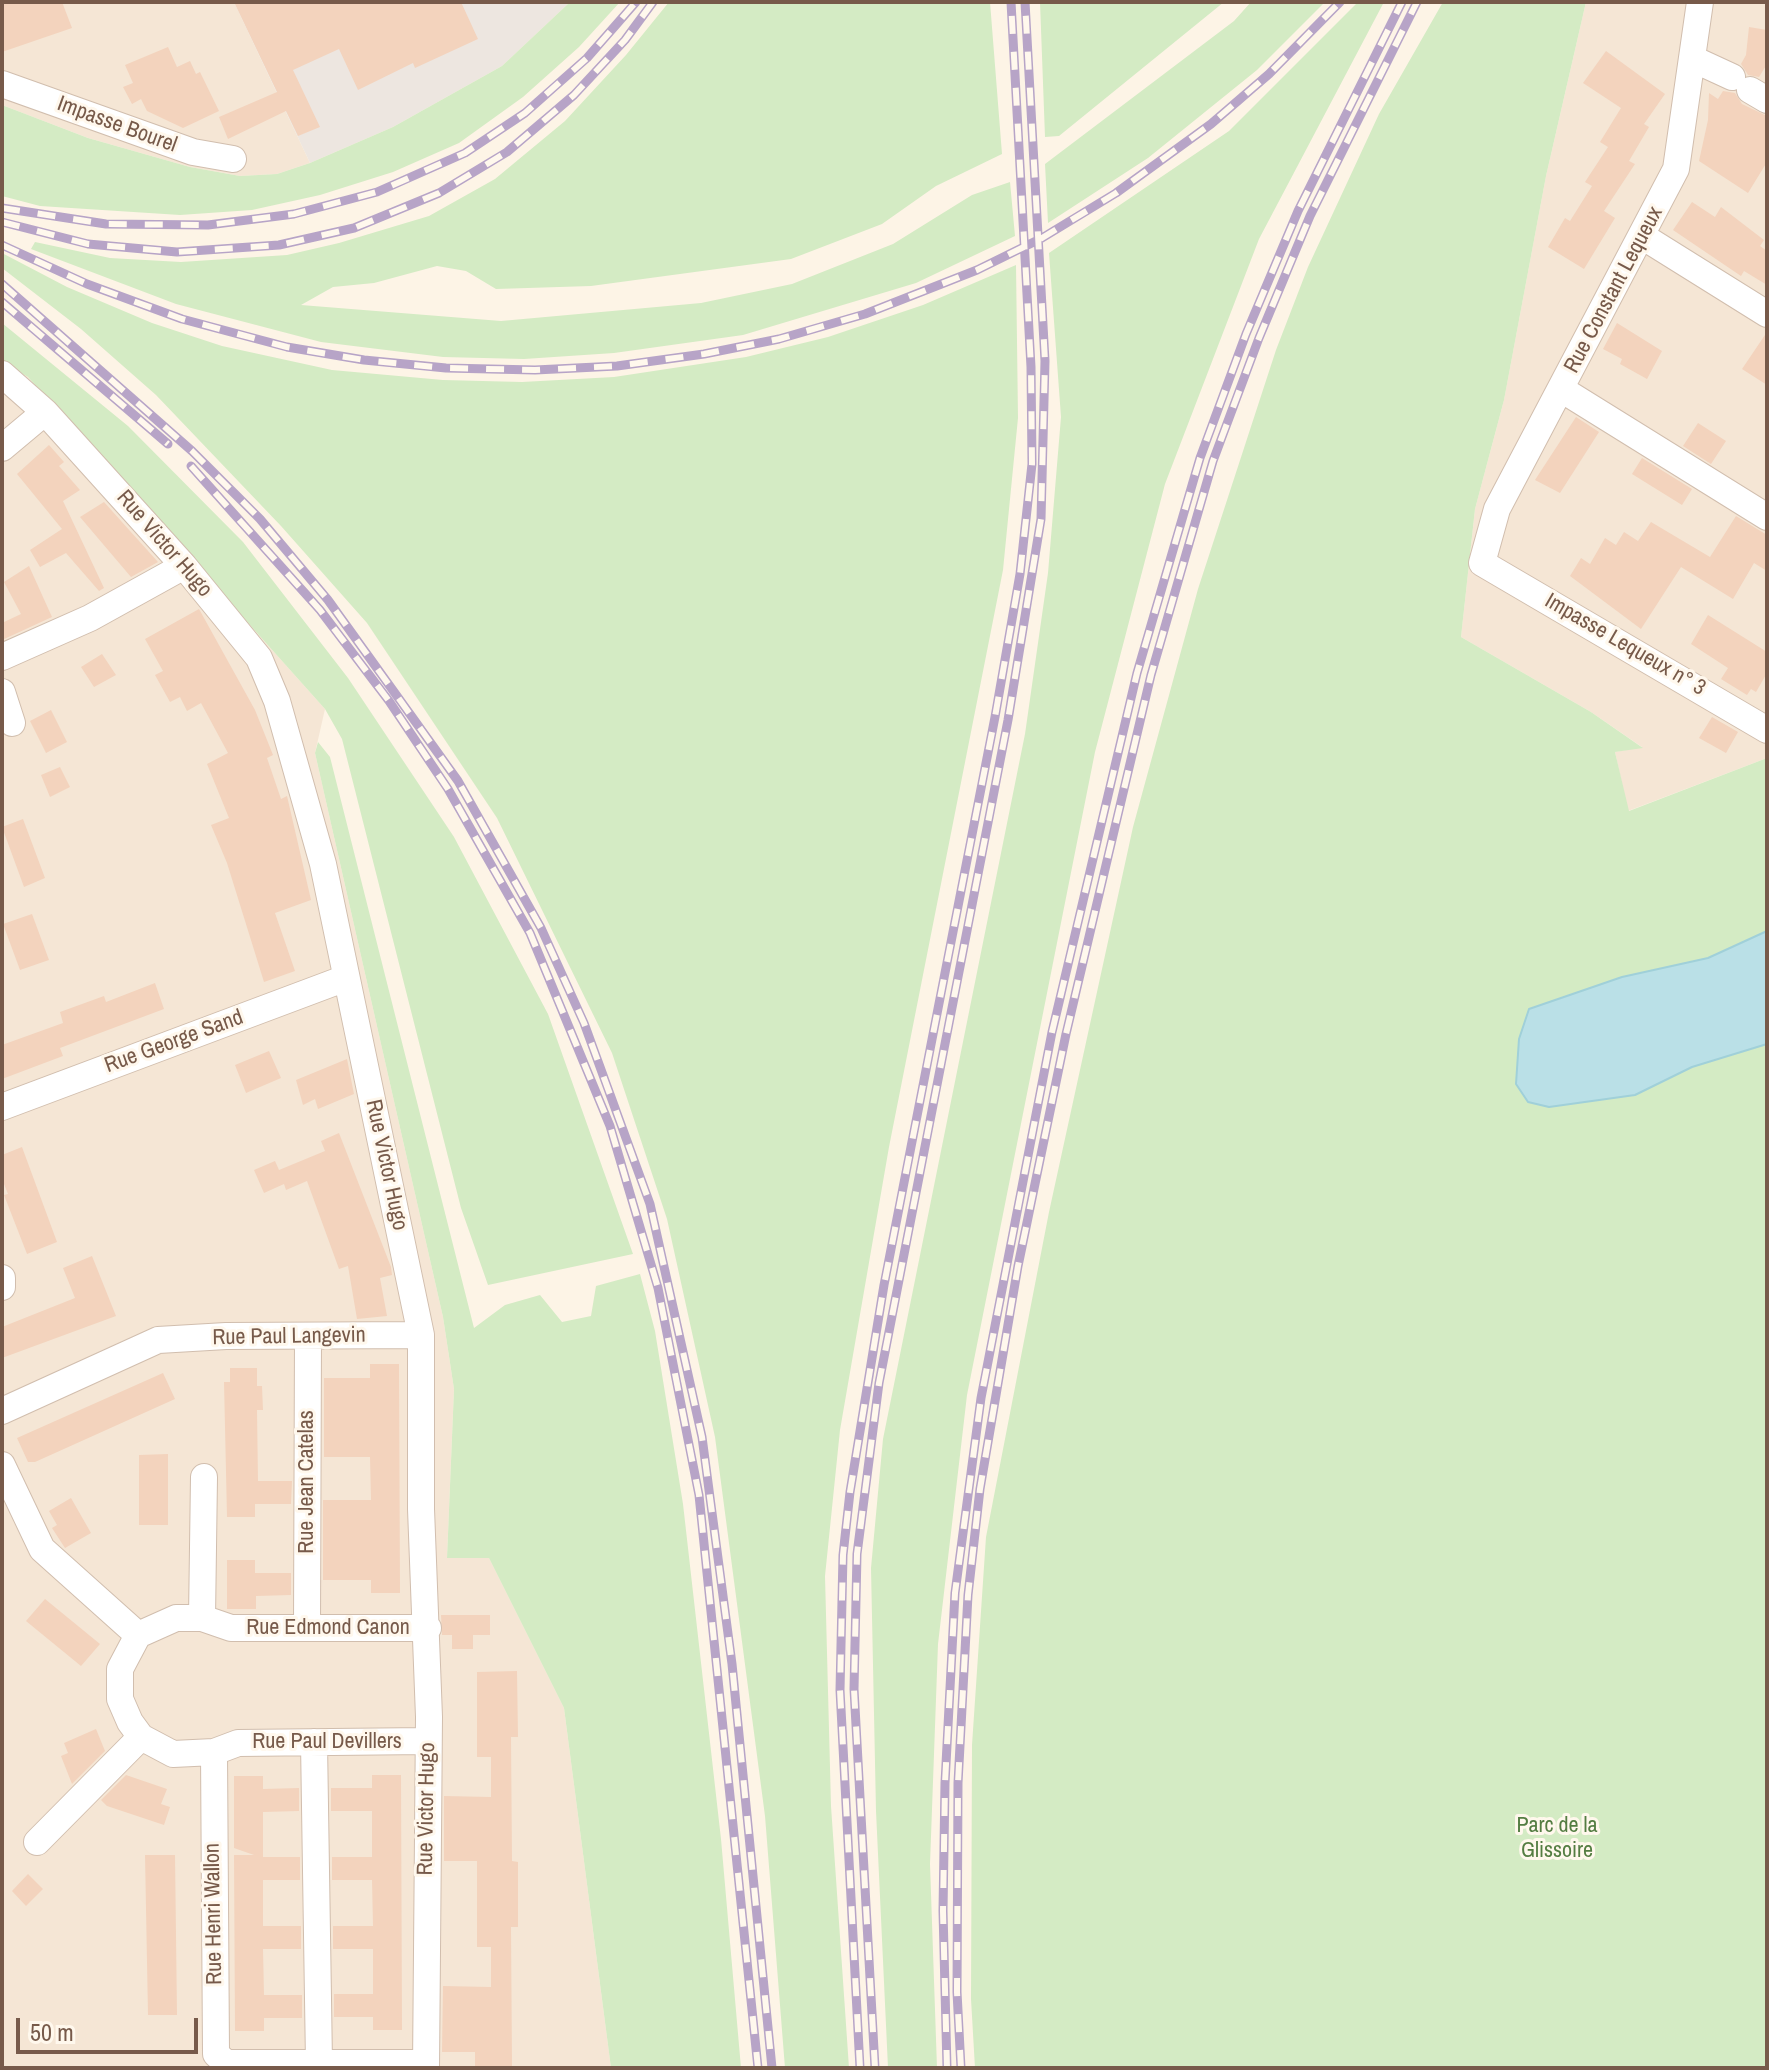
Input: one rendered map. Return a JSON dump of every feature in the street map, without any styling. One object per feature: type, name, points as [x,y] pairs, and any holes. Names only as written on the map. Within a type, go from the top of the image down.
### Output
[{"type":"street","name":"Rue Constant Lequeux","points":[[1482,563],[1488,529],[1497,509],[1676,169],[1700,2]]},
{"type":"street","points":[[1693,59],[1750,89]]},
{"type":"street","name":"Impasse Bourel","points":[[2,84],[193,152],[233,159]]},
{"type":"street","points":[[1642,236],[1767,314]]},
{"type":"street","name":"Rue Victor Hugo","points":[[2,374],[45,412],[184,566],[243,637],[268,677],[323,864],[421,1335],[421,1509],[428,1628],[426,2065]]},
{"type":"street","points":[[1561,389],[1767,517]]},
{"type":"street","points":[[2,448],[45,412]]},
{"type":"street","name":"Impasse Lequeux n° 3","points":[[1482,563],[1767,730]]},
{"type":"street","points":[[2,657],[90,618],[184,566]]},
{"type":"street","points":[[2,692],[12,723]]},
{"type":"street","name":"Rue George Sand","points":[[2,1107],[346,978]]},
{"type":"street","points":[[2,1278],[2,1287]]},
{"type":"street","name":"Rue Paul Langevin","points":[[2,1411],[158,1340],[421,1335]]},
{"type":"street","name":"Rue Jean Catelas","points":[[307,1627],[308,1336]]},
{"type":"street","points":[[2,1465],[42,1549],[138,1635],[120,1669],[120,1699],[141,1737],[37,1842]]},
{"type":"street","points":[[202,1618],[204,1477]]},
{"type":"street","name":"Rue Edmond Canon","points":[[138,1635],[176,1618],[202,1618],[231,1628],[428,1628]]},
{"type":"street","name":"Rue Paul Devillers","points":[[141,1737],[173,1754],[214,1752],[238,1743],[426,1741]]},
{"type":"street","points":[[314,1742],[319,2063]]},
{"type":"street","name":"Rue Henri Wallon","points":[[214,1752],[216,2054],[226,2063],[426,2065]]},
{"type":"shaded area","points":[[2,2],[234,2],[310,163],[277,174],[240,176],[190,167],[88,138],[2,105]]},
{"type":"shaded area","points":[[234,2],[570,2],[502,66],[393,127],[310,163]]},
{"type":"shaded area","points":[[1586,2],[1767,2],[1767,758],[1628,811],[1615,752],[1642,747],[1591,712],[1461,637],[1475,509],[1504,400],[1546,176]]},
{"type":"shaded area","points":[[2,362],[28,377],[325,709],[315,753],[443,1317],[454,1389],[447,1557],[489,1558],[564,1708],[611,2068],[2,2068]]},
{"type":"green space","points":[[570,2],[620,2],[579,47],[523,97],[459,143],[393,172],[320,195],[252,210],[180,215],[40,206],[2,196],[2,105],[88,138],[190,167],[240,176],[277,174],[393,127],[502,66]]},
{"type":"green space","points":[[669,2],[990,2],[1002,154],[936,186],[882,224],[791,259],[591,286],[496,289],[466,271],[437,266],[374,283],[333,287],[301,305],[501,321],[701,303],[792,284],[893,244],[972,195],[1010,182],[1015,236],[916,283],[743,335],[614,353],[524,359],[443,357],[321,342],[176,304],[31,249],[35,242],[110,258],[181,262],[287,255],[429,216],[495,179],[565,121],[626,55]]},
{"type":"green space","points":[[1040,2],[1224,2],[1059,136],[1045,137]]},
{"type":"green space","points":[[1251,2],[1325,2],[1257,70],[1148,158],[1048,223],[1045,164],[1234,21]]},
{"type":"green space","points":[[1358,2],[1384,2],[1259,239],[1165,484],[1095,752],[967,1395],[938,1644],[930,1864],[937,2068],[888,2068],[876,1811],[871,1568],[883,1439],[1025,734],[1048,573],[1061,417],[1049,253],[1229,131]]},
{"type":"green space","name":"Parc de la Glissoire","points":[[1443,2],[1586,2],[1546,176],[1504,400],[1475,509],[1461,637],[1591,712],[1643,748],[1615,752],[1629,811],[1767,758],[1767,2068],[975,2068],[971,1999],[972,1745],[986,1537],[1049,1212],[1133,827],[1198,589],[1276,350],[1308,267],[1379,114]]},
{"type":"green space","points":[[2,253],[67,287],[152,323],[222,346],[332,370],[443,380],[522,382],[614,377],[746,357],[828,337],[923,305],[1016,265],[1018,418],[1003,570],[889,1147],[840,1430],[825,1576],[831,1806],[849,2068],[785,2068],[765,1816],[715,1437],[667,1219],[612,1053],[497,818],[367,623],[281,526],[156,395],[81,329],[2,268]]},
{"type":"green space","points":[[2,323],[128,426],[243,542],[348,678],[454,837],[548,1014],[633,1254],[488,1285],[461,1208],[342,739],[325,709],[28,377],[2,362]]},
{"type":"green space","points":[[318,742],[330,757],[474,1328],[505,1305],[540,1295],[562,1322],[591,1316],[596,1286],[640,1274],[655,1331],[683,1504],[721,1839],[741,2068],[611,2068],[564,1708],[489,1558],[447,1558],[454,1389],[443,1317],[315,753]]},
{"type":"water","points":[[1767,931],[1767,1044],[1692,1067],[1635,1095],[1549,1107],[1528,1102],[1516,1084],[1519,1039],[1529,1009],[1622,977],[1708,958]]},
{"type":"building","points":[[2,2],[62,2],[72,28],[2,52]]},
{"type":"building","points":[[234,2],[461,2],[478,39],[415,68],[413,63],[358,90],[339,49],[293,70],[320,127],[298,136],[286,111],[228,139],[219,117],[277,92]]},
{"type":"building","points":[[1749,27],[1767,30],[1767,64],[1759,77],[1748,75],[1741,64],[1746,55]]},
{"type":"building","points":[[168,47],[177,67],[190,61],[196,74],[200,72],[219,111],[183,128],[147,111],[141,99],[132,104],[123,87],[133,83],[125,65]]},
{"type":"building","points":[[1606,51],[1665,94],[1644,124],[1649,127],[1629,161],[1635,164],[1604,211],[1615,218],[1584,269],[1548,247],[1565,218],[1570,221],[1592,186],[1585,182],[1608,147],[1600,142],[1621,108],[1583,83]]},
{"type":"building","points":[[1723,91],[1735,93],[1742,104],[1767,116],[1767,162],[1748,193],[1699,161],[1708,120],[1709,93],[1718,99]]},
{"type":"building","points":[[1692,202],[1715,217],[1721,207],[1764,240],[1760,246],[1767,251],[1767,285],[1744,271],[1741,276],[1673,230]]},
{"type":"building","points":[[1617,323],[1662,351],[1647,379],[1620,364],[1622,359],[1603,349]]},
{"type":"building","points":[[1767,332],[1767,385],[1742,369]]},
{"type":"building","points":[[1576,417],[1599,432],[1560,493],[1535,480]]},
{"type":"building","points":[[1698,423],[1726,441],[1711,464],[1683,446]]},
{"type":"building","points":[[49,445],[64,462],[59,466],[80,490],[63,501],[104,588],[99,591],[66,553],[40,567],[30,550],[62,529],[17,474]]},
{"type":"building","points":[[1642,458],[1692,489],[1682,505],[1632,474]]},
{"type":"building","points":[[104,502],[158,562],[131,577],[80,517]]},
{"type":"building","points":[[1736,516],[1767,535],[1767,571],[1754,563],[1733,599],[1681,567],[1641,629],[1570,576],[1581,558],[1590,564],[1605,538],[1616,545],[1624,532],[1638,541],[1651,522],[1710,557]]},
{"type":"building","points":[[29,566],[52,617],[2,640],[2,623],[21,614],[4,582]]},
{"type":"building","points":[[199,609],[255,710],[273,755],[267,758],[281,799],[287,796],[311,900],[275,913],[295,971],[264,982],[227,863],[211,825],[229,818],[207,764],[228,753],[201,703],[187,711],[180,697],[170,702],[155,675],[163,671],[145,639]]},
{"type":"building","points":[[1708,615],[1767,652],[1767,673],[1756,692],[1751,689],[1747,695],[1721,679],[1728,668],[1691,644]]},
{"type":"building","points":[[102,654],[116,675],[94,687],[81,667]]},
{"type":"building","points":[[51,710],[67,742],[46,753],[30,721]]},
{"type":"building","points":[[1712,717],[1738,732],[1726,753],[1699,738]]},
{"type":"building","points":[[60,767],[70,787],[50,797],[41,775]]},
{"type":"building","points":[[23,819],[45,878],[24,887],[2,827]]},
{"type":"building","points":[[32,914],[49,960],[20,970],[3,924]]},
{"type":"building","points":[[155,983],[164,1009],[60,1048],[63,1056],[2,1079],[2,1045],[63,1023],[60,1012],[104,996],[106,1002]]},
{"type":"building","points":[[269,1051],[281,1078],[246,1093],[235,1065]]},
{"type":"building","points":[[347,1059],[354,1094],[318,1109],[315,1099],[303,1105],[296,1080]]},
{"type":"building","points":[[339,1133],[391,1267],[392,1275],[380,1278],[387,1316],[357,1319],[348,1266],[339,1269],[307,1181],[286,1190],[284,1184],[264,1193],[254,1170],[275,1161],[279,1170],[325,1151],[321,1141]]},
{"type":"building","points":[[22,1147],[57,1242],[27,1254],[4,1195],[8,1194],[2,1179],[2,1155]]},
{"type":"building","points":[[92,1256],[116,1316],[2,1358],[2,1327],[75,1298],[63,1268]]},
{"type":"building","points":[[370,1364],[399,1364],[400,1593],[371,1593],[371,1580],[323,1580],[323,1500],[371,1500],[370,1457],[324,1457],[324,1378],[370,1378]]},
{"type":"building","points":[[230,1368],[257,1368],[257,1386],[262,1386],[263,1410],[257,1410],[258,1481],[292,1481],[291,1504],[255,1504],[255,1517],[227,1517],[224,1382],[230,1382]]},
{"type":"building","points":[[163,1373],[175,1399],[35,1462],[28,1462],[17,1438]]},
{"type":"building","points":[[168,1454],[168,1525],[139,1525],[139,1455]]},
{"type":"building","points":[[71,1498],[91,1533],[65,1548],[52,1528],[57,1525],[49,1511]]},
{"type":"building","points":[[227,1560],[255,1560],[255,1573],[291,1573],[291,1595],[256,1596],[256,1609],[227,1609]]},
{"type":"building","points":[[45,1599],[100,1644],[81,1666],[26,1621]]},
{"type":"building","points":[[441,1615],[490,1615],[490,1635],[473,1635],[473,1649],[452,1649],[452,1635],[442,1635]]},
{"type":"building","points":[[517,1671],[518,1737],[511,1737],[512,1861],[518,1862],[518,1927],[511,1927],[512,2066],[475,2068],[475,2052],[442,2052],[443,1986],[491,1987],[491,1947],[477,1947],[477,1861],[444,1861],[444,1796],[491,1797],[491,1757],[477,1757],[477,1672]]},
{"type":"building","points":[[96,1729],[105,1751],[72,1784],[61,1756],[68,1753],[64,1743]]},
{"type":"building","points":[[126,1775],[167,1789],[161,1804],[170,1807],[164,1825],[107,1806],[101,1800]]},
{"type":"building","points":[[372,1775],[401,1775],[402,2030],[373,2030],[373,2017],[334,2017],[334,1994],[373,1994],[373,1949],[333,1949],[333,1926],[373,1926],[372,1880],[332,1880],[332,1857],[372,1857],[372,1811],[331,1811],[331,1788],[372,1788]]},
{"type":"building","points":[[234,1776],[263,1776],[263,1789],[299,1788],[299,1811],[263,1812],[263,1857],[300,1857],[300,1880],[263,1880],[263,1926],[301,1926],[301,1949],[263,1949],[264,1995],[302,1995],[302,2018],[264,2018],[264,2031],[235,2031],[234,1855],[254,1855],[234,1848]]},
{"type":"building","points":[[145,1855],[175,1855],[177,2015],[148,2015]]},
{"type":"building","points":[[28,1874],[43,1889],[26,1906],[12,1891]]},
{"type":"railway","points":[[2,208],[106,224],[208,225],[294,214],[377,192],[465,153],[525,113],[587,58],[636,2]]},
{"type":"railway","points":[[2,222],[88,244],[177,252],[279,245],[354,228],[439,193],[507,152],[574,95],[625,40],[653,2]]},
{"type":"railway","points":[[860,2068],[840,1690],[843,1555],[850,1492],[884,1285],[1020,574],[1032,464],[1031,367],[1011,2]]},
{"type":"railway","points":[[875,2068],[854,1689],[857,1554],[879,1383],[1008,720],[1041,519],[1045,361],[1025,2]]},
{"type":"railway","points":[[2,245],[87,284],[182,319],[287,347],[364,360],[446,368],[535,370],[617,366],[704,354],[779,339],[865,314],[977,270],[1042,238],[1116,193],[1211,124],[1269,74],[1340,2]]},
{"type":"railway","points":[[947,2068],[943,1911],[945,1783],[955,1593],[981,1398],[1052,1032],[1137,673],[1200,458],[1246,334],[1298,211],[1402,2]]},
{"type":"railway","points":[[961,2068],[957,1992],[958,1783],[968,1595],[980,1489],[1018,1266],[1066,1034],[1151,675],[1213,461],[1259,338],[1310,216],[1417,2]]},
{"type":"railway","points":[[2,284],[192,451],[260,519],[328,600],[458,781],[541,928],[584,1023],[650,1204],[702,1437],[732,1664],[772,2068]]},
{"type":"railway","points":[[2,302],[168,444]]},
{"type":"railway","points":[[191,466],[320,610],[389,701],[448,789],[530,933],[610,1126],[658,1288],[699,1495],[758,2068]]}]
